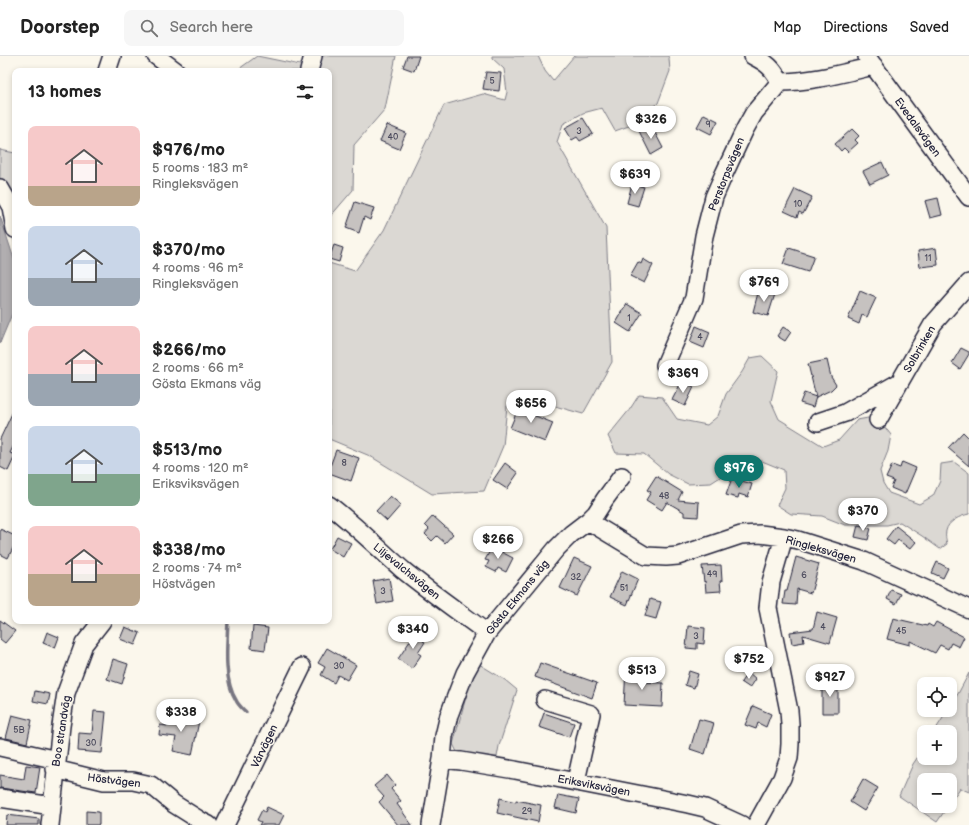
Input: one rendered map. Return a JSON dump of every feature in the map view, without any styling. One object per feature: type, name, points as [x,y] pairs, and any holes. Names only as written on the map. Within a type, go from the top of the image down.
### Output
[{"type":"street","points":[[108,68],[112,56]]},
{"type":"street","points":[[156,56],[172,68]]},
{"type":"street","points":[[310,68],[313,56]]},
{"type":"street","points":[[753,56],[766,63],[780,82],[812,80],[870,61]]},
{"type":"street","name":"Evedalsvägen","points":[[870,61],[969,197]]},
{"type":"street","name":"Perstorpsvägen","points":[[665,365],[694,298],[704,236],[714,198],[745,129],[754,113],[780,82]]},
{"type":"street","points":[[0,188],[11,207],[12,212]]},
{"type":"street","name":"Solbrinken","points":[[878,420],[933,324],[969,283]]},
{"type":"street","points":[[818,422],[845,413],[900,382]]},
{"type":"street","points":[[588,521],[596,513],[622,476]]},
{"type":"street","name":"Liljevalchsvägen","points":[[332,507],[419,583],[487,633]]},
{"type":"street","name":"Ringleksvägen","points":[[588,521],[646,556],[656,557],[678,556],[740,535],[760,534],[798,540],[864,561],[969,609]]},
{"type":"street","name":"Gösta Ekmans väg","points":[[431,825],[442,759],[444,736],[449,715],[468,668],[487,633],[556,549],[571,534],[588,521]]},
{"type":"street","points":[[756,825],[784,773],[789,758],[789,711],[768,608],[771,582],[784,537]]},
{"type":"street","name":"Boo strandväg","points":[[50,825],[56,765],[66,693],[84,644],[100,624]]},
{"type":"street","name":"Vårvägen","points":[[225,825],[302,667]]},
{"type":"street","points":[[545,700],[591,714],[576,781]]},
{"type":"street","name":"Höstvägen","points":[[0,747],[104,781],[133,781],[151,786],[174,804],[209,825]]},
{"type":"street","name":"Eriksviksvägen","points":[[442,759],[461,760],[576,781],[688,804],[705,808],[742,825]]},
{"type":"street","points":[[0,798],[52,806]]},
{"type":"shaded area","points":[[257,56],[305,66],[305,68],[240,68]]},
{"type":"shaded area","points":[[318,56],[396,56],[385,109],[354,145],[353,190],[332,214],[332,68],[315,68]]},
{"type":"shaded area","points":[[492,56],[538,56],[545,71],[553,81],[574,56],[668,56],[670,71],[658,103],[637,123],[615,131],[602,108],[583,113],[563,124],[557,142],[606,228],[612,362],[583,414],[523,397],[507,406],[503,446],[484,491],[432,494],[370,456],[332,440],[332,264],[355,271],[384,230],[444,105],[483,94],[505,100],[507,92],[504,69],[492,58]]},
{"type":"shaded area","points":[[0,150],[12,152],[12,230],[9,215],[0,196]]},
{"type":"shaded area","points":[[0,216],[12,253],[12,314],[0,343]]},
{"type":"shaded area","points":[[762,356],[778,371],[771,401],[779,419],[823,446],[839,440],[857,420],[868,418],[884,426],[891,435],[888,451],[880,471],[883,483],[889,493],[919,504],[933,496],[940,481],[941,464],[954,462],[969,473],[969,514],[958,518],[949,524],[946,533],[947,544],[940,549],[900,522],[887,525],[845,525],[822,516],[791,514],[777,505],[785,488],[784,470],[762,461],[738,461],[728,472],[711,483],[688,484],[668,474],[644,454],[616,453],[608,436],[630,409],[639,395],[662,397],[677,419],[707,425],[718,416],[726,394],[750,358]]},
{"type":"shaded area","points":[[479,664],[505,680],[517,690],[499,746],[496,762],[458,754],[453,744],[471,679]]},
{"type":"shaded area","points":[[969,673],[969,792],[960,788],[957,792],[957,773],[917,773],[917,808],[899,796],[917,758],[917,765],[957,765],[957,725],[938,725],[944,717],[957,717],[957,695]]},
{"type":"shaded area","points":[[924,813],[943,813],[937,822]]},
{"type":"building","points":[[407,56],[419,56],[414,71],[403,67]]},
{"type":"building","points":[[486,72],[501,73],[499,91],[483,89]]},
{"type":"building","points":[[704,114],[718,121],[711,134],[697,127]]},
{"type":"building","points":[[583,118],[593,134],[580,141],[577,137],[572,140],[565,128]]},
{"type":"building","points":[[387,125],[406,133],[399,149],[380,141]]},
{"type":"building","points":[[651,125],[663,148],[651,155],[639,131]]},
{"type":"building","points":[[852,129],[859,136],[855,140],[858,143],[848,152],[844,148],[841,151],[835,144]]},
{"type":"building","points":[[882,162],[888,175],[870,184],[863,171]]},
{"type":"building","points":[[632,184],[644,187],[638,206],[627,203]]},
{"type":"building","points":[[795,189],[812,197],[803,214],[799,212],[797,217],[784,211]]},
{"type":"building","points":[[938,198],[942,215],[930,218],[925,201]]},
{"type":"building","points":[[355,202],[374,208],[370,220],[364,217],[359,233],[346,228]]},
{"type":"building","points":[[334,245],[343,248],[339,262],[332,260],[332,251]]},
{"type":"building","points":[[789,248],[814,256],[808,272],[783,264]]},
{"type":"building","points":[[936,248],[938,265],[920,267],[918,251]]},
{"type":"building","points":[[643,259],[653,265],[644,283],[630,276],[638,262],[641,264]]},
{"type":"building","points":[[759,289],[775,294],[768,316],[753,312]]},
{"type":"building","points":[[860,291],[876,298],[867,317],[862,315],[859,324],[848,319]]},
{"type":"building","points":[[627,304],[642,313],[630,332],[616,323]]},
{"type":"building","points":[[696,326],[710,332],[704,348],[690,342]]},
{"type":"building","points":[[783,327],[791,332],[785,341],[777,336]]},
{"type":"building","points":[[961,348],[969,352],[969,354],[960,369],[952,363]]},
{"type":"building","points":[[827,360],[831,377],[836,385],[831,390],[816,397],[808,364]]},
{"type":"building","points":[[682,381],[694,387],[685,406],[672,400]]},
{"type":"building","points":[[804,393],[816,397],[813,407],[800,403]]},
{"type":"building","points":[[520,404],[535,409],[533,415],[553,423],[545,442],[510,428]]},
{"type":"building","points":[[12,413],[12,449],[10,453],[12,454],[12,462],[8,471],[0,467],[0,439]]},
{"type":"building","points":[[963,432],[969,438],[969,466],[948,448]]},
{"type":"building","points":[[336,450],[359,458],[351,481],[332,474],[332,461]]},
{"type":"building","points":[[902,462],[916,468],[905,494],[891,488],[894,481],[886,478],[892,465],[900,468]]},
{"type":"building","points":[[505,463],[518,473],[507,489],[493,480]]},
{"type":"building","points":[[656,476],[682,492],[678,500],[699,502],[698,517],[684,516],[684,512],[667,502],[662,510],[646,500],[651,492],[647,490]]},
{"type":"building","points":[[732,478],[752,484],[748,497],[739,494],[738,498],[726,495]]},
{"type":"building","points":[[390,496],[401,505],[387,521],[376,511]]},
{"type":"building","points":[[433,516],[453,534],[445,543],[437,536],[432,541],[425,534],[429,529],[425,525]]},
{"type":"building","points":[[858,525],[871,528],[868,540],[855,537]]},
{"type":"building","points":[[896,526],[916,542],[910,549],[898,540],[894,545],[886,539]]},
{"type":"building","points":[[0,529],[12,535],[12,550],[8,558],[0,554]]},
{"type":"building","points":[[337,536],[351,543],[343,557],[332,550],[332,545]]},
{"type":"building","points":[[492,547],[513,558],[506,572],[498,568],[496,572],[486,567],[489,561],[485,560]]},
{"type":"building","points":[[796,557],[819,564],[811,593],[797,589],[796,605],[783,604],[785,591],[787,591]]},
{"type":"building","points":[[574,558],[592,566],[577,596],[560,588]]},
{"type":"building","points":[[937,562],[948,568],[943,578],[932,573]]},
{"type":"building","points":[[721,565],[721,591],[706,592],[702,566]]},
{"type":"building","points":[[622,571],[638,579],[627,605],[610,597]]},
{"type":"building","points":[[389,578],[393,601],[377,604],[373,581]]},
{"type":"building","points":[[891,590],[901,594],[896,604],[887,599]]},
{"type":"building","points":[[650,599],[661,602],[656,619],[645,616]]},
{"type":"building","points":[[817,612],[837,618],[830,643],[803,635],[804,642],[792,644],[790,632],[813,629]]},
{"type":"building","points":[[893,618],[927,626],[928,624],[933,627],[936,622],[964,637],[959,647],[951,643],[948,649],[940,645],[935,653],[910,641],[910,645],[887,639]]},
{"type":"building","points":[[0,620],[15,631],[5,643],[0,639]]},
{"type":"building","points":[[253,626],[268,628],[265,650],[251,648]]},
{"type":"building","points":[[688,626],[705,628],[704,644],[697,643],[697,649],[686,648]]},
{"type":"building","points":[[125,627],[140,633],[135,645],[120,639]]},
{"type":"building","points":[[418,629],[427,635],[423,641],[425,642],[418,653],[421,655],[412,669],[398,659]]},
{"type":"building","points":[[47,632],[59,637],[55,648],[43,643]]},
{"type":"building","points":[[327,648],[356,665],[347,680],[338,675],[334,683],[321,675],[325,667],[318,663]]},
{"type":"building","points":[[113,659],[128,664],[122,684],[107,679]]},
{"type":"building","points":[[540,663],[597,683],[592,698],[535,677]]},
{"type":"building","points":[[626,669],[642,670],[642,682],[663,683],[662,707],[624,705]]},
{"type":"building","points":[[812,670],[825,670],[825,682],[812,681]]},
{"type":"building","points":[[689,671],[698,674],[694,688],[685,685]]},
{"type":"building","points":[[748,672],[756,679],[750,688],[741,682]]},
{"type":"building","points":[[822,682],[838,682],[838,713],[822,713]]},
{"type":"building","points":[[35,691],[50,694],[48,704],[33,701]]},
{"type":"building","points":[[753,706],[771,714],[766,727],[758,723],[756,729],[745,725]]},
{"type":"building","points":[[94,711],[106,712],[102,753],[78,751],[79,733],[92,734]]},
{"type":"building","points":[[544,713],[574,723],[569,737],[539,727]]},
{"type":"building","points":[[12,715],[32,720],[27,743],[6,738]]},
{"type":"building","points":[[171,715],[199,721],[192,755],[173,751],[176,737],[159,735],[160,725],[168,726]]},
{"type":"building","points":[[699,719],[714,723],[705,754],[690,749]]},
{"type":"building","points":[[26,765],[40,767],[36,793],[0,788],[0,775],[24,779]]},
{"type":"building","points":[[387,775],[395,785],[391,789],[401,801],[397,804],[412,825],[398,825],[379,802],[384,797],[374,786]]},
{"type":"building","points":[[863,779],[878,788],[864,811],[850,802]]},
{"type":"building","points":[[558,795],[579,799],[576,813],[555,808]]},
{"type":"building","points":[[500,798],[516,802],[516,800],[541,805],[538,822],[497,813]]},
{"type":"building","points":[[267,807],[284,815],[279,825],[259,825],[261,822],[257,820],[262,810],[265,812]]},
{"type":"building","points":[[86,811],[99,812],[99,825],[86,825]]},
{"type":"building","points":[[7,815],[39,819],[39,825],[6,825]]},
{"type":"waterway","points":[[228,624],[227,672],[229,682],[237,702],[246,712]]}]
